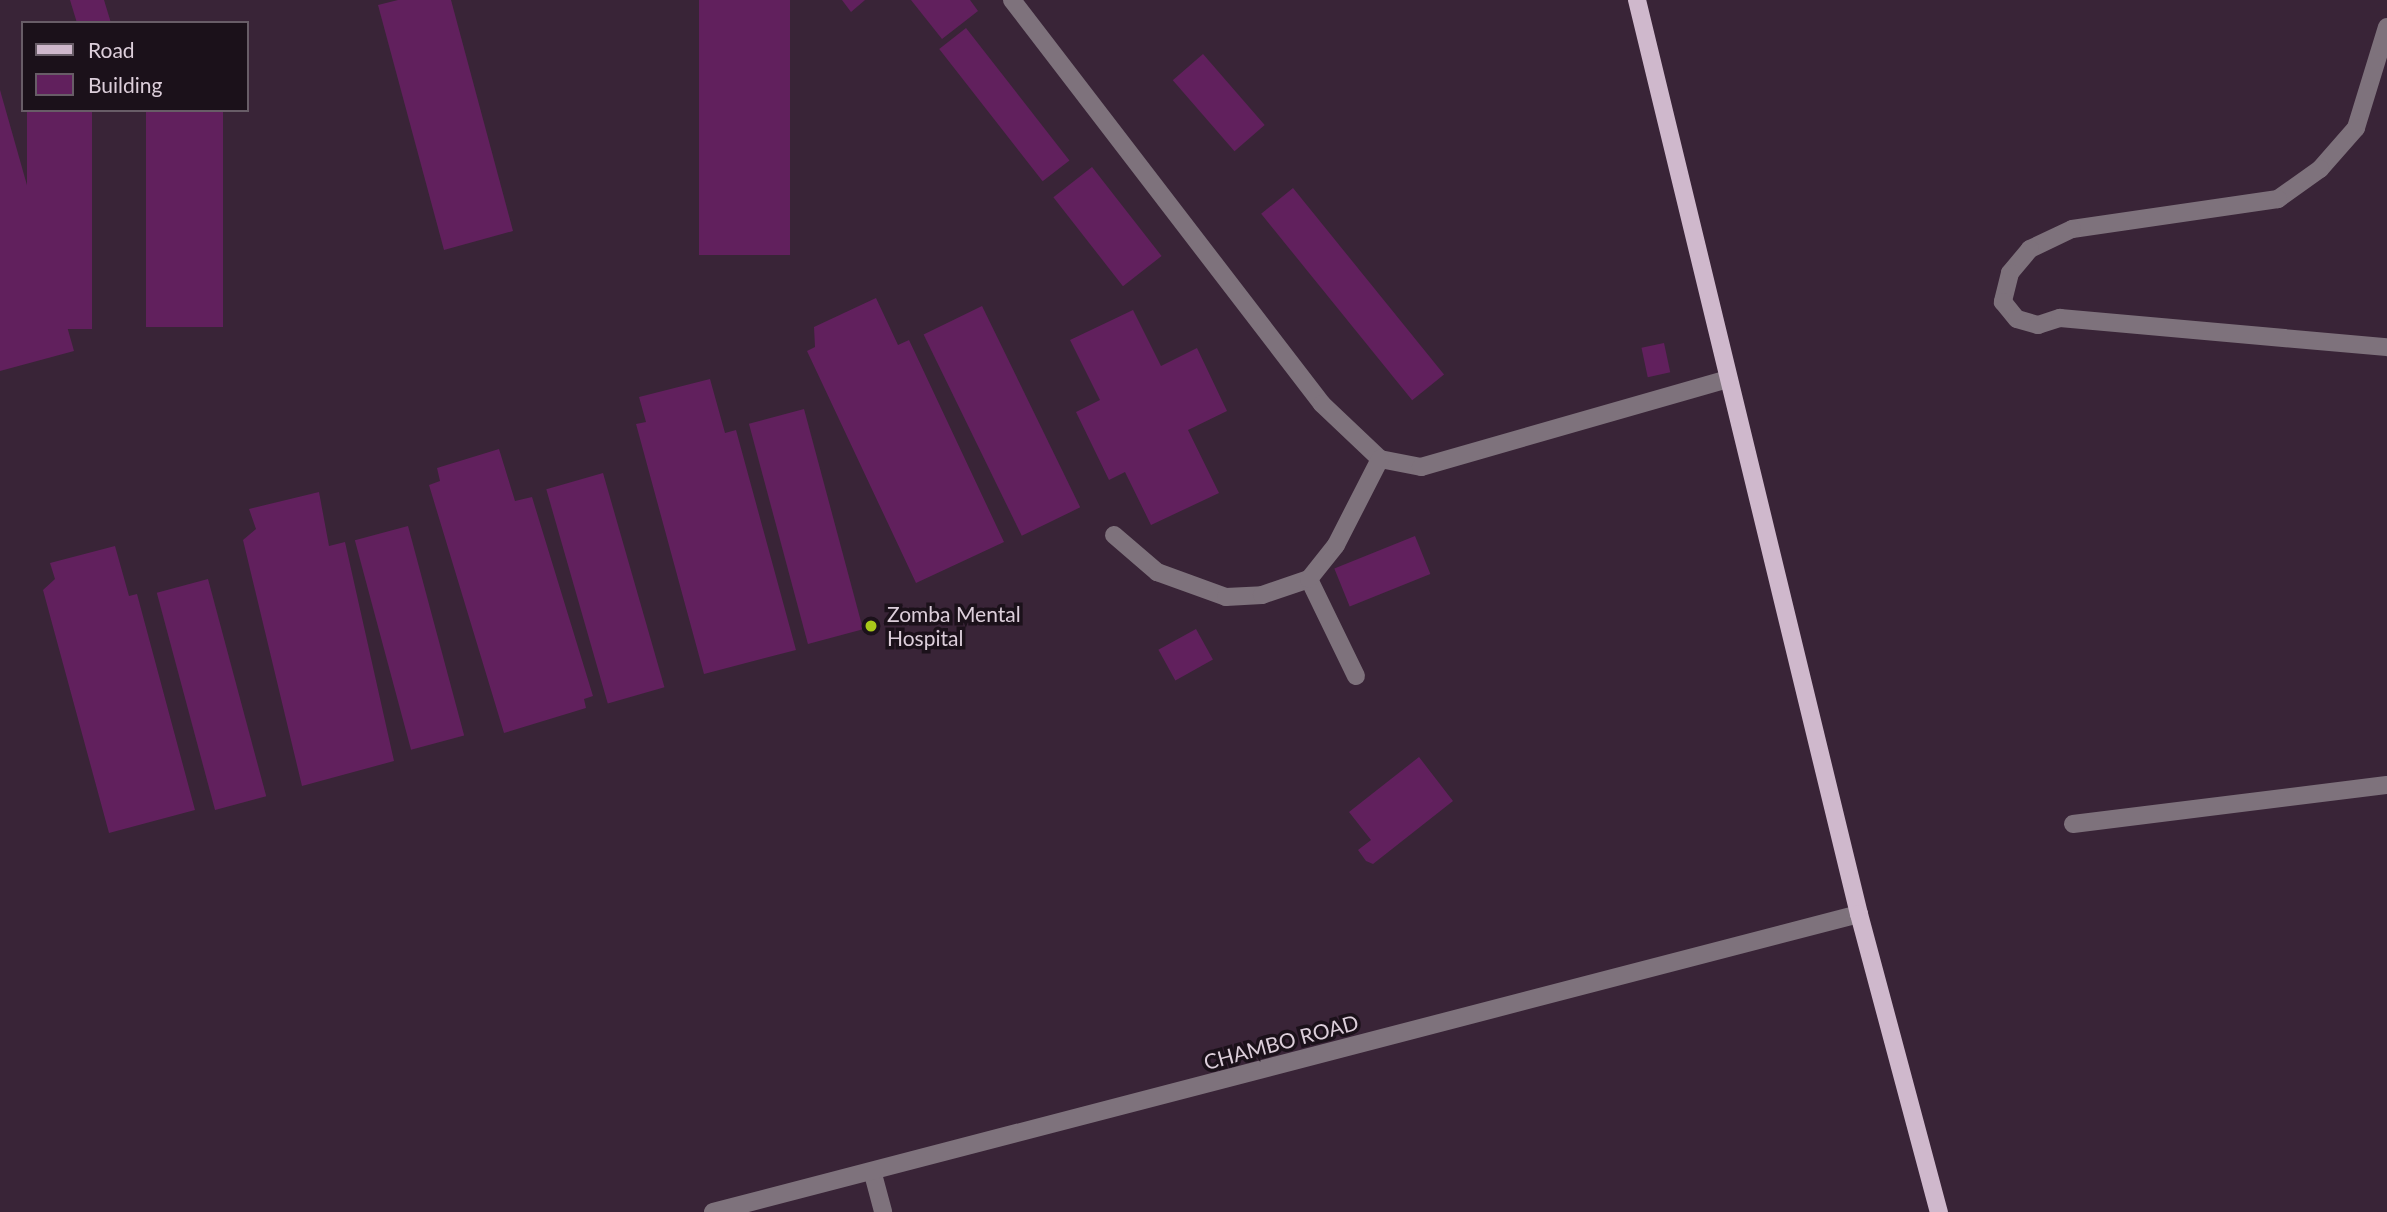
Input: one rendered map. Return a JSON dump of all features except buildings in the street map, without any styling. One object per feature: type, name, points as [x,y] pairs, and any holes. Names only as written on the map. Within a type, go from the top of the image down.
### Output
[{"type":"main road","points":[[1637,0],[1859,914],[1939,1212]]},
{"type":"street","points":[[1012,0],[1322,404],[1360,447],[1380,459],[1421,467],[1727,379]]},
{"type":"street","points":[[2387,27],[2356,128],[2320,169],[2278,199],[2072,229],[2030,249],[2010,273],[2003,302],[2017,319],[2038,326],[2060,318],[2387,347]]},
{"type":"street","points":[[1114,535],[1157,572],[1226,597],[1262,595],[1309,579],[1336,545],[1380,459]]},
{"type":"street","points":[[1309,579],[1356,676]]},
{"type":"street","points":[[2073,824],[2387,785]]},
{"type":"street","name":"CHAMBO ROAD","points":[[713,1212],[873,1174],[1859,914]]},
{"type":"street","points":[[873,1174],[883,1212]]},
{"type":"place","name":"Zomba Mental Hospital","points":[[871,626]]}]
